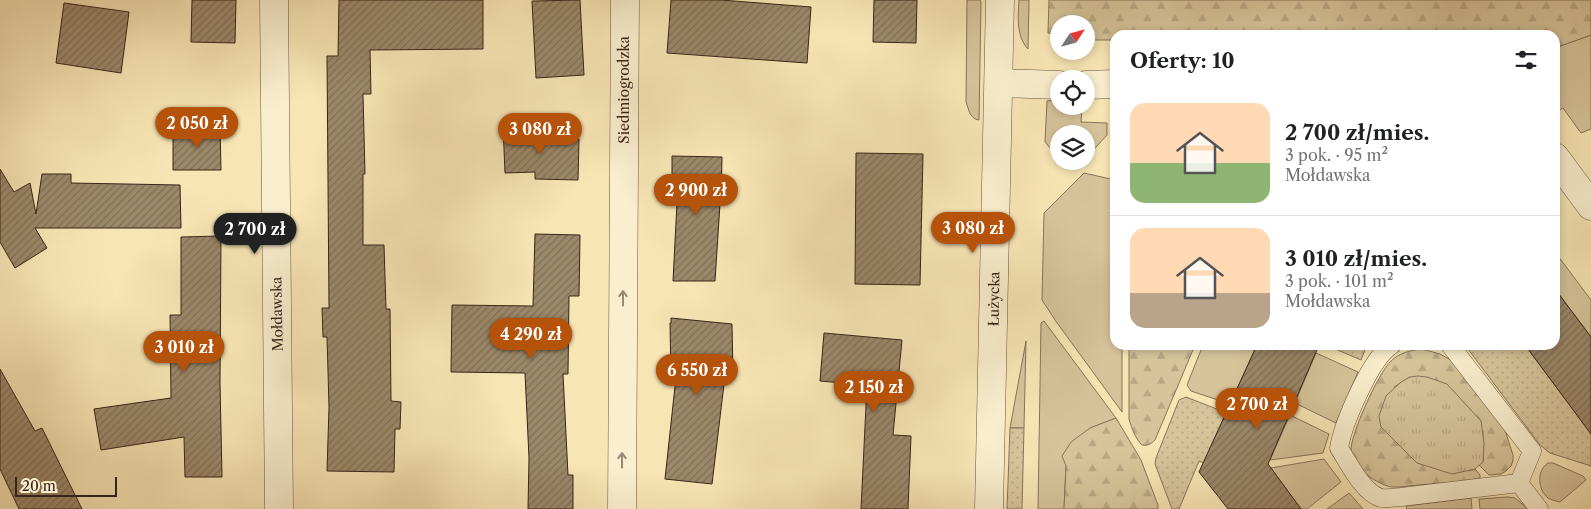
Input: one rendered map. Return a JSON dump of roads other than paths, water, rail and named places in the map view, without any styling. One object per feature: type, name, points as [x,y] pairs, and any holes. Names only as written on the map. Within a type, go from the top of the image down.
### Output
[{"type":"street","name":"Mołdawska","points":[[274,0],[279,509]]},
{"type":"street","name":"Siedmiogrodzka","points":[[622,509],[625,0]]},
{"type":"street","name":"Łużycka","points":[[989,509],[1000,0]]},
{"type":"street","points":[[999,83],[1050,85]]},
{"type":"street","points":[[1095,85],[1110,84]]},
{"type":"street","points":[[1560,164],[1591,206]]},
{"type":"lane","points":[[1387,350],[1369,372],[1341,433],[1339,448],[1356,476],[1372,493],[1382,498],[1410,496],[1519,482]]},
{"type":"lane","points":[[1454,350],[1532,451],[1519,482]]},
{"type":"lane","points":[[1519,482],[1539,509]]}]
